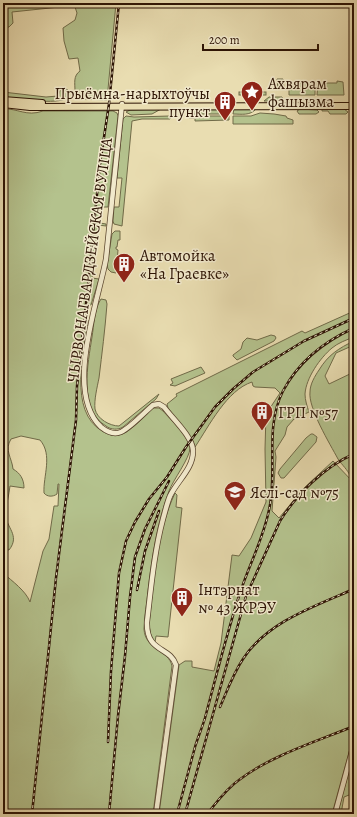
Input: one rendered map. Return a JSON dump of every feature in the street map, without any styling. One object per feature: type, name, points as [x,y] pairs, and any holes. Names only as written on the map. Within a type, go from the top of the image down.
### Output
[{"type":"main road","points":[[3,100],[32,103],[121,105]]},
{"type":"main road","points":[[3,104],[30,107],[354,104]]},
{"type":"street","name":"ЧЫРВОНАГВАРДЗЕЙСКАЯ ВУЛІЦА","points":[[121,105],[106,259],[92,314],[84,368],[85,396],[90,411],[96,422],[108,431],[116,433],[123,431],[154,405],[160,404],[186,434],[192,444],[193,450],[188,468],[170,497],[158,538],[147,622],[150,640],[173,659],[176,665],[156,814]]},
{"type":"street","points":[[335,814],[354,744]]},
{"type":"green space","points":[[3,3],[116,3],[107,100],[82,99],[78,96],[78,92],[75,91],[75,77],[80,71],[78,58],[69,59],[64,41],[63,28],[75,20],[77,13],[75,7],[69,6],[12,12],[13,23],[9,27],[3,28]]},
{"type":"green space","points":[[277,79],[283,79],[284,89],[278,89]]},
{"type":"green space","points":[[337,81],[343,82],[344,95],[317,95],[318,83],[337,83]]},
{"type":"green space","points":[[289,83],[307,83],[307,85],[315,85],[315,95],[289,95]]},
{"type":"green space","points":[[61,88],[68,90],[67,98],[62,100],[36,101],[3,97],[3,92],[46,97],[58,96]]},
{"type":"green space","points":[[239,92],[266,92],[266,95],[239,95]]},
{"type":"green space","points":[[269,97],[282,97],[283,100],[264,101]]},
{"type":"green space","points":[[3,109],[27,113],[37,113],[43,111],[113,111],[117,113],[118,116],[108,207],[102,207],[100,223],[106,224],[106,226],[98,225],[92,278],[99,279],[91,305],[89,305],[82,363],[81,380],[85,410],[91,422],[102,431],[107,434],[119,435],[134,426],[153,408],[159,408],[183,434],[190,448],[187,457],[171,486],[161,515],[153,552],[144,619],[145,636],[153,646],[166,656],[172,666],[153,814],[3,814],[3,573],[22,590],[30,602],[43,551],[49,539],[54,506],[58,506],[59,484],[57,494],[48,496],[44,493],[47,459],[44,446],[40,440],[21,436],[11,439],[8,447],[9,454],[13,469],[18,472],[21,477],[24,488],[10,486],[6,507],[6,519],[12,531],[13,540],[9,550],[3,549]]},
{"type":"green space","points":[[161,109],[152,114],[131,115],[126,112],[130,110]]},
{"type":"green space","points":[[189,109],[230,109],[229,114],[189,114]]},
{"type":"green space","points":[[234,109],[256,109],[248,114],[233,114]]},
{"type":"green space","points":[[300,109],[317,110],[319,112],[316,114],[299,114],[297,111]]},
{"type":"green space","points":[[322,109],[344,109],[348,112],[346,114],[330,114],[328,111],[322,111]]},
{"type":"green space","points":[[260,113],[286,116],[287,118],[293,120],[293,124],[233,124],[233,116],[251,116]]},
{"type":"green space","points":[[126,116],[170,116],[170,119],[142,119],[132,121],[122,226],[114,224],[113,221],[114,207],[119,207],[122,178],[117,178],[123,119]]},
{"type":"green space","points":[[189,116],[229,116],[229,120],[195,121],[195,118],[189,118]]},
{"type":"green space","points":[[115,231],[120,231],[120,240],[118,240],[116,247],[118,250],[116,273],[111,272],[107,265],[112,234]]},
{"type":"green space","points":[[101,299],[106,300],[107,304],[99,378],[95,398],[96,413],[104,421],[112,425],[119,426],[159,394],[156,399],[123,427],[117,429],[108,427],[97,419],[91,409],[88,398],[87,372],[96,312]]},
{"type":"green space","points":[[354,311],[354,337],[334,346],[318,363],[308,381],[306,388],[305,398],[309,412],[294,419],[287,427],[285,435],[275,451],[276,457],[272,511],[279,518],[304,488],[333,461],[354,483],[354,734],[332,814],[159,814],[179,665],[185,661],[192,661],[192,667],[214,671],[221,643],[232,555],[239,556],[251,538],[266,502],[266,414],[280,393],[275,388],[255,387],[253,386],[252,382],[243,386],[219,410],[195,447],[193,441],[168,408],[167,404],[177,396],[176,394],[302,331],[305,333]]},
{"type":"green space","points":[[271,335],[275,336],[276,338],[274,341],[237,360],[233,356],[241,349],[243,342],[247,338],[257,340]]},
{"type":"green space","points":[[354,341],[354,345],[336,353],[325,376],[329,384],[354,372],[354,475],[350,476],[338,459],[320,426],[312,407],[310,392],[314,377],[326,360],[339,349]]},
{"type":"green space","points":[[201,367],[205,373],[175,386],[170,385],[173,383],[171,379]]},
{"type":"green space","points":[[311,434],[317,437],[316,442],[284,478],[281,478],[278,473],[280,469]]},
{"type":"green space","points":[[175,493],[177,495],[176,507],[182,508],[168,637],[156,636],[155,642],[151,636],[149,624],[154,574],[164,525]]},
{"type":"green space","points":[[354,753],[354,793],[344,797],[341,814],[337,814]]},
{"type":"railway","points":[[32,814],[56,578],[76,420],[77,386],[100,164],[109,104],[119,3]]},
{"type":"railway","points":[[108,742],[111,671],[119,573],[126,541],[135,522],[149,499],[167,477],[186,447],[215,407],[233,389],[253,372],[304,341],[354,318]]},
{"type":"railway","points":[[177,814],[234,611],[259,543],[269,510],[272,480],[274,420],[277,405],[283,391],[296,370],[322,346],[354,328]]},
{"type":"railway","points":[[185,814],[246,596],[280,521],[294,501],[312,482],[332,466],[354,454]]},
{"type":"railway","points":[[109,814],[135,557],[145,529],[169,481]]},
{"type":"railway","points":[[137,590],[145,551],[159,511]]},
{"type":"railway","points":[[220,707],[239,665],[253,646],[265,635],[293,616],[354,589]]},
{"type":"railway","points":[[207,814],[230,787],[251,771],[280,756],[354,726]]},
{"type":"place","name":"Ахвярам фашызма","points":[[252,112]]},
{"type":"place","name":"Прыёмна-нарыхтоўчы пункт","points":[[225,122]]},
{"type":"place","name":"Автомойка «На Граевке»","points":[[124,284]]},
{"type":"place","name":"ГРП №57","points":[[262,432]]},
{"type":"place","name":"Яслі-сад №75","points":[[235,512]]},
{"type":"place","name":"Інтэрнат № 43 ЖРЭУ","points":[[182,618]]}]
